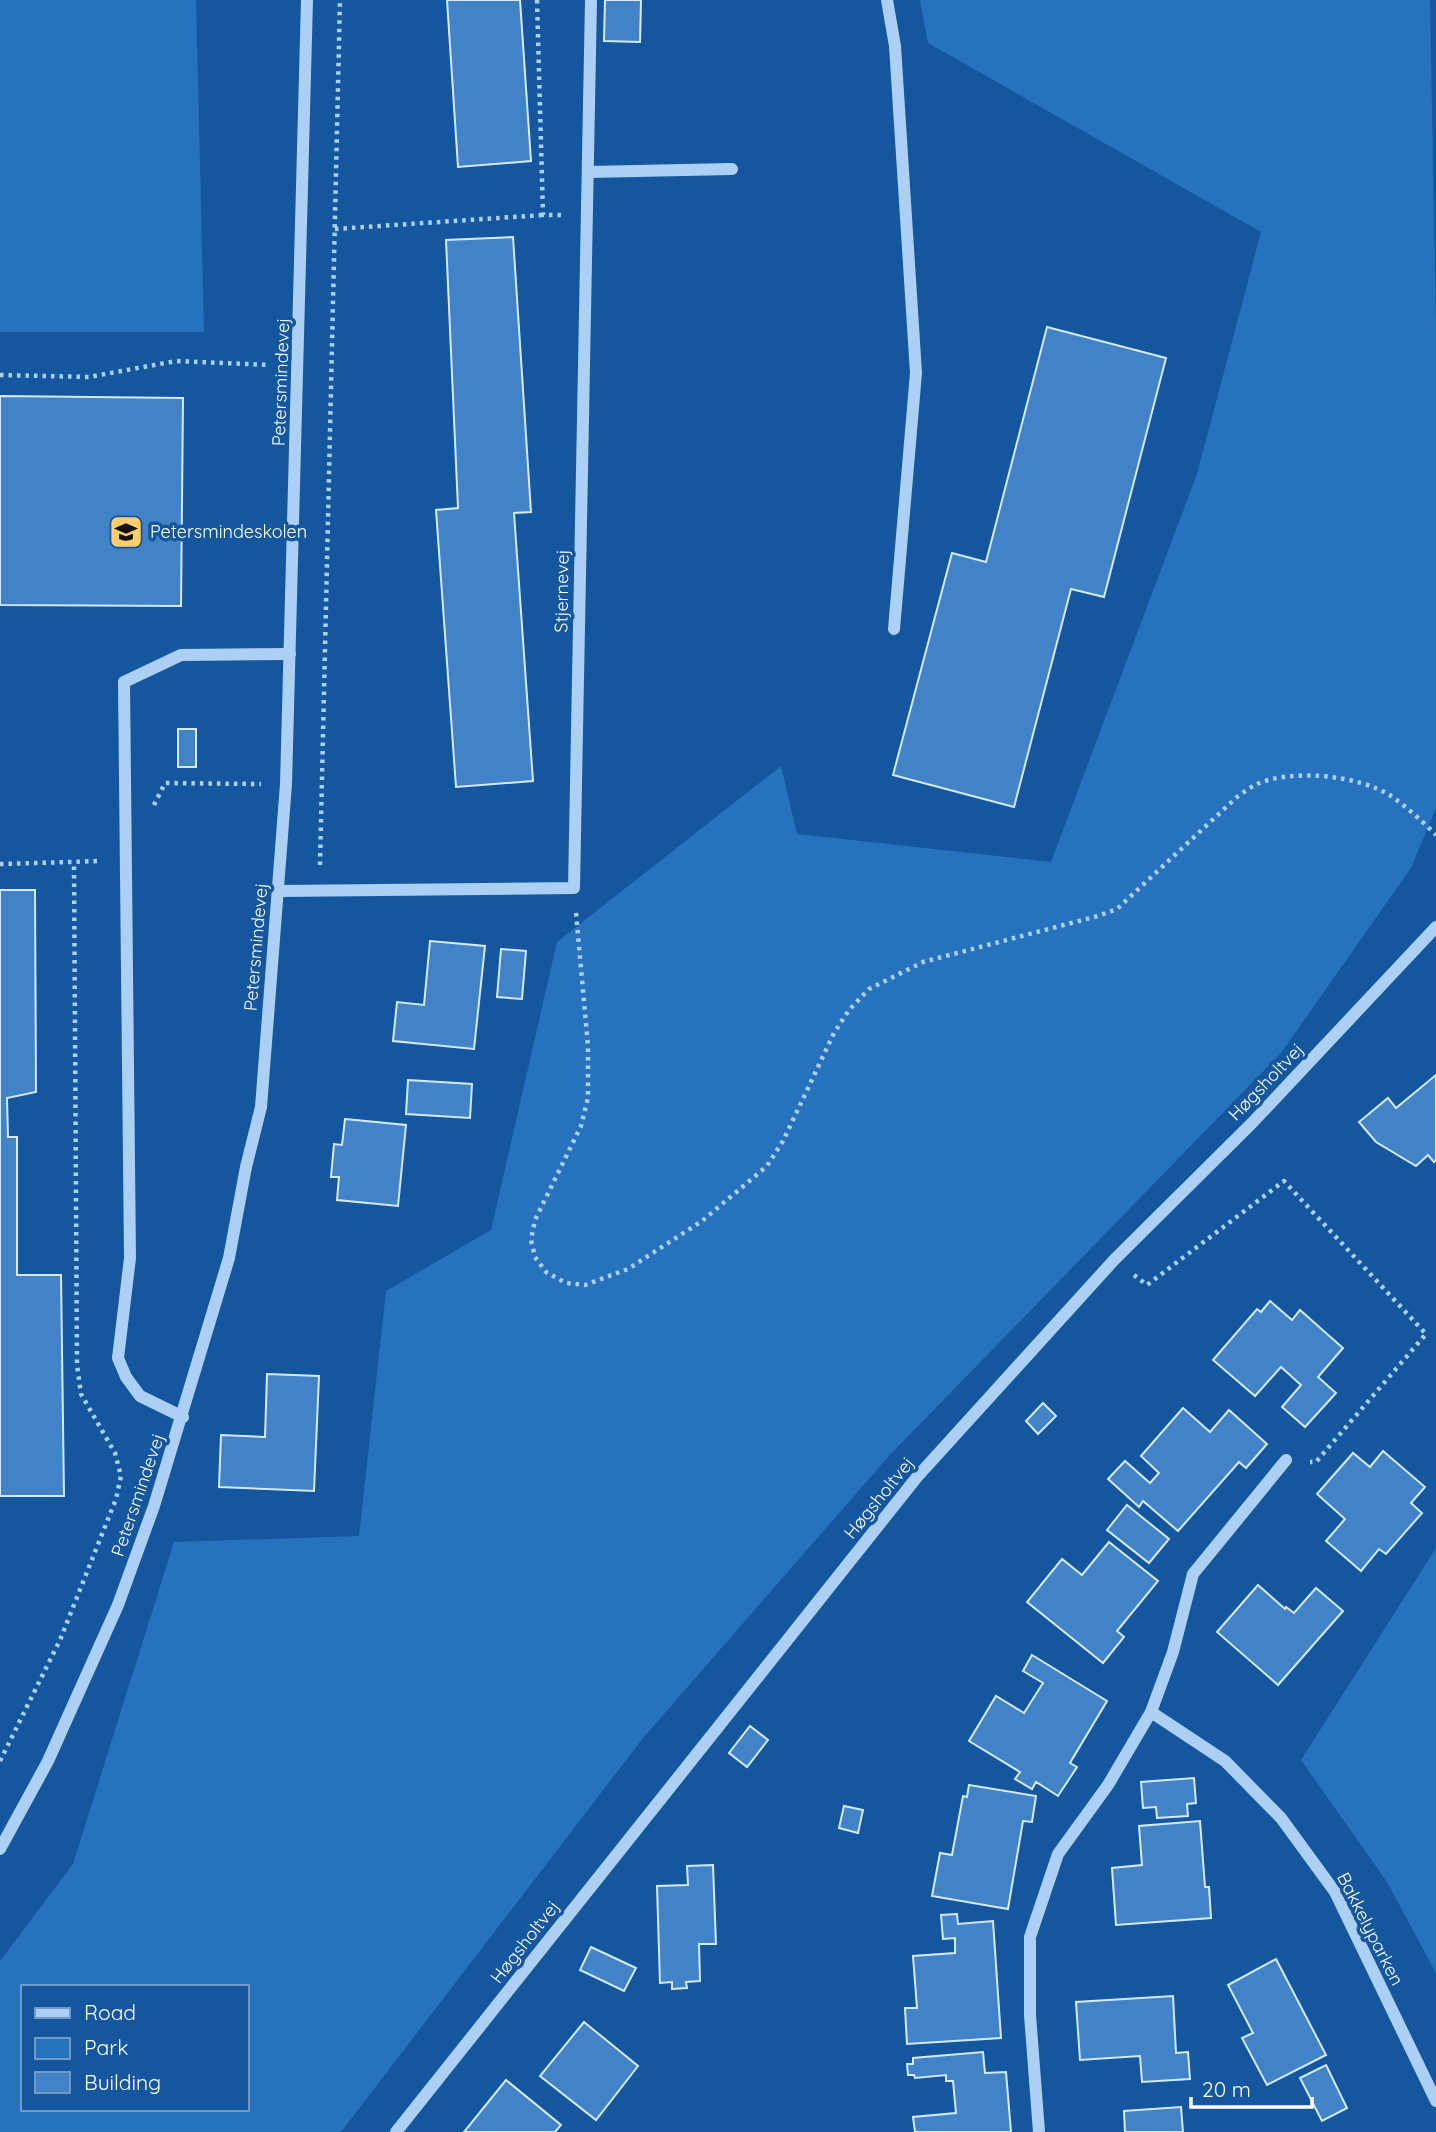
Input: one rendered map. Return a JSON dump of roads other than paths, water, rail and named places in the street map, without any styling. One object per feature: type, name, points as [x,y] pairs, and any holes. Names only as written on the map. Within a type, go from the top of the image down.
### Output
[{"type":"street","name":"Petersmindevej","points":[[0,1849],[48,1761],[118,1605],[154,1506],[229,1258],[246,1167],[261,1107],[286,784],[307,0]]},
{"type":"street","name":"Stjernevej","points":[[278,891],[574,888],[591,0]]},
{"type":"street","points":[[887,0],[895,46],[916,373],[894,629]]},
{"type":"street","points":[[588,172],[732,169]]},
{"type":"street","points":[[183,1417],[140,1395],[126,1377],[118,1358],[130,1258],[124,682],[181,654],[290,654]]},
{"type":"street","name":"Høgsholtvej","points":[[396,2132],[917,1477],[1114,1261],[1253,1122],[1436,927]]},
{"type":"street","points":[[1039,2132],[1030,2015],[1030,1937],[1058,1854],[1108,1785],[1152,1712],[1173,1652],[1193,1574],[1286,1460]]},
{"type":"street","name":"Bakkelyparken","points":[[1152,1712],[1225,1761],[1281,1818],[1335,1892],[1436,2101]]},
{"type":"place","name":"Petersmindeskolen","points":[[126,532]]}]
